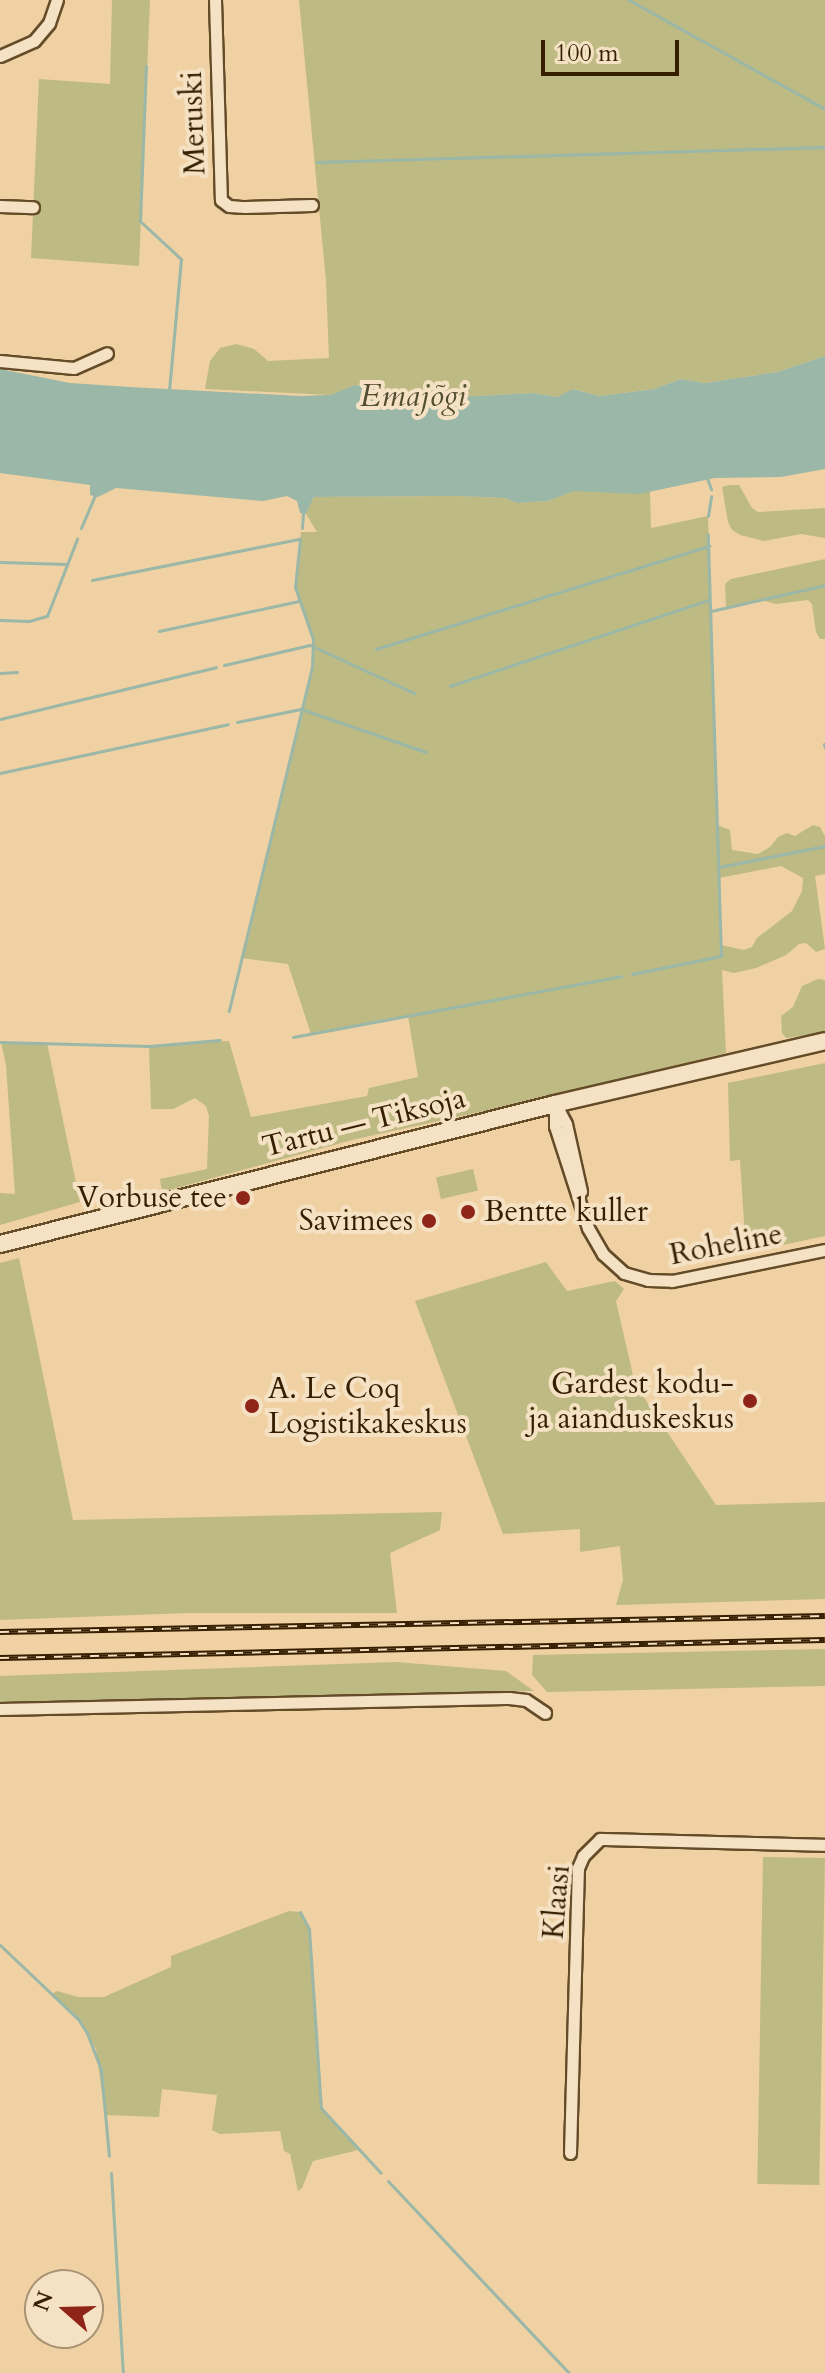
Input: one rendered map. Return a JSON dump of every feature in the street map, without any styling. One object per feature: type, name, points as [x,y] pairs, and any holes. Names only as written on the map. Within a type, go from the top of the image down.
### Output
[{"type":"main road","name":"Tartu — Tiksoja","points":[[0,1244],[555,1104],[825,1041]]},
{"type":"street","points":[[0,56],[34,41],[49,23],[57,0]]},
{"type":"street","name":"Meruski","points":[[215,0],[221,200],[229,206],[245,207],[312,205]]},
{"type":"street","points":[[0,206],[33,207]]},
{"type":"street","points":[[0,361],[74,368],[107,353]]},
{"type":"street","name":"Roheline","points":[[555,1104],[566,1124],[581,1204],[591,1235],[603,1254],[624,1273],[648,1280],[672,1281],[825,1250]]},
{"type":"street","points":[[0,1709],[509,1698],[526,1700],[545,1713]]},
{"type":"street","name":"Klaasi","points":[[570,2153],[578,1868],[583,1856],[600,1839],[825,1845]]},
{"type":"shaded area","points":[[112,0],[150,0],[139,266],[31,258],[39,79],[110,84]]},
{"type":"shaded area","points":[[299,0],[825,0],[825,356],[777,372],[705,383],[681,379],[654,389],[600,396],[574,389],[557,397],[534,393],[438,398],[355,385],[330,395],[205,389],[210,361],[220,348],[236,344],[254,349],[268,361],[329,358],[326,281]]},
{"type":"shaded area","points":[[739,485],[752,508],[758,512],[825,508],[825,538],[801,534],[764,541],[740,535],[732,530],[728,522],[722,487]]},
{"type":"shaded area","points":[[574,491],[650,491],[651,528],[708,516],[717,825],[730,830],[732,850],[758,854],[787,833],[795,836],[813,825],[820,827],[825,836],[825,874],[815,876],[825,949],[816,952],[806,943],[799,944],[786,955],[756,968],[734,973],[722,970],[726,1053],[522,1103],[356,1139],[162,1192],[160,1179],[207,1169],[209,1116],[206,1106],[195,1098],[173,1109],[151,1109],[149,1046],[229,1041],[251,1117],[367,1096],[369,1088],[418,1077],[408,1016],[311,1034],[288,964],[241,958],[313,667],[313,639],[295,587],[301,532],[317,532],[306,514],[314,497],[455,496],[505,498],[517,503],[548,501]],"holes":[[[781,866],[803,878],[802,891],[792,911],[757,938],[752,947],[744,950],[721,945],[719,878]]]},
{"type":"shaded area","points":[[825,559],[825,639],[820,639],[816,632],[812,604],[808,600],[776,604],[761,600],[726,607],[725,584],[731,579]]},
{"type":"shaded area","points":[[818,979],[825,980],[825,1033],[786,1038],[782,1033],[781,1016],[793,1007],[802,986]]},
{"type":"shaded area","points":[[1,1042],[47,1043],[80,1202],[0,1225],[0,1193],[15,1194],[6,1065]]},
{"type":"shaded area","points":[[825,1063],[825,1236],[746,1253],[740,1160],[730,1161],[728,1083]]},
{"type":"shaded area","points":[[473,1169],[478,1190],[441,1199],[436,1178]]},
{"type":"shaded area","points":[[19,1258],[73,1520],[442,1512],[440,1530],[390,1553],[397,1613],[188,1613],[0,1620],[0,1263]]},
{"type":"shaded area","points":[[546,1262],[567,1291],[615,1281],[624,1289],[616,1301],[635,1384],[716,1505],[825,1502],[825,1599],[616,1605],[623,1580],[620,1546],[580,1552],[580,1529],[503,1534],[415,1301]]},
{"type":"shaded area","points":[[825,1649],[825,1686],[547,1692],[532,1675],[533,1655]]},
{"type":"shaded area","points":[[396,1662],[506,1671],[534,1691],[0,1703],[0,1676]]},
{"type":"shaded area","points":[[763,1857],[825,1858],[819,2185],[757,2184]]},
{"type":"shaded area","points":[[289,1911],[300,1912],[309,1929],[321,2108],[358,2150],[313,2161],[298,2191],[290,2154],[284,2151],[280,2131],[220,2134],[212,2130],[217,2095],[162,2089],[159,2117],[105,2115],[96,2049],[78,2019],[52,1994],[57,1991],[78,1997],[104,1997],[171,1967],[171,1956]]},
{"type":"water","name":"Emajõgi","points":[[825,356],[825,469],[781,477],[715,478],[639,494],[574,491],[548,501],[517,503],[505,498],[455,496],[314,497],[306,514],[300,513],[297,501],[287,496],[263,501],[116,488],[98,497],[90,495],[90,485],[0,473],[0,369],[70,383],[301,396],[330,395],[355,385],[438,398],[534,393],[557,397],[573,389],[600,396],[654,389],[681,379],[705,383],[777,372]]},
{"type":"waterway","points":[[629,0],[825,109]]},
{"type":"waterway","points":[[146,66],[140,221],[181,259],[169,391]]},
{"type":"waterway","points":[[317,162],[825,147]]},
{"type":"waterway","points":[[707,478],[711,489]]},
{"type":"waterway","points":[[81,528],[95,495]]},
{"type":"waterway","points":[[708,516],[711,496]]},
{"type":"waterway","points":[[302,528],[303,512]]},
{"type":"waterway","points":[[632,974],[721,956],[708,534]]},
{"type":"waterway","points":[[0,620],[29,621],[47,616],[77,539]]},
{"type":"waterway","points":[[92,580],[300,539],[295,587],[313,639],[312,667],[229,1011]]},
{"type":"waterway","points":[[376,649],[709,546]]},
{"type":"waterway","points":[[0,562],[67,564]]},
{"type":"waterway","points":[[711,611],[825,585]]},
{"type":"waterway","points":[[450,686],[708,600]]},
{"type":"waterway","points":[[159,631],[299,601]]},
{"type":"waterway","points":[[224,665],[310,645],[414,693]]},
{"type":"waterway","points":[[0,719],[216,667]]},
{"type":"waterway","points":[[0,673],[17,672]]},
{"type":"waterway","points":[[237,722],[301,709],[426,752]]},
{"type":"waterway","points":[[0,773],[228,724]]},
{"type":"waterway","points":[[824,744],[825,748]]},
{"type":"waterway","points":[[719,867],[825,846]]},
{"type":"waterway","points":[[293,1037],[621,976]]},
{"type":"waterway","points":[[0,1042],[149,1046],[220,1040]]},
{"type":"waterway","points":[[300,1912],[309,1929],[321,2108],[381,2173]]},
{"type":"waterway","points":[[0,1945],[78,2019],[87,2033],[101,2070],[109,2156]]},
{"type":"waterway","points":[[111,2173],[123,2373]]},
{"type":"waterway","points":[[388,2181],[569,2373]]},
{"type":"railway","points":[[0,1632],[825,1616]]},
{"type":"railway","points":[[0,1658],[825,1640]]},
{"type":"place","name":"Vorbuse tee","points":[[243,1198]]},
{"type":"place","name":"Bentte kuller","points":[[468,1212]]},
{"type":"place","name":"Savimees","points":[[429,1221]]},
{"type":"place","name":"Gardest kodu- ja aianduskeskus","points":[[750,1401]]},
{"type":"place","name":"A. Le Coq Logistikakeskus","points":[[252,1406]]}]
